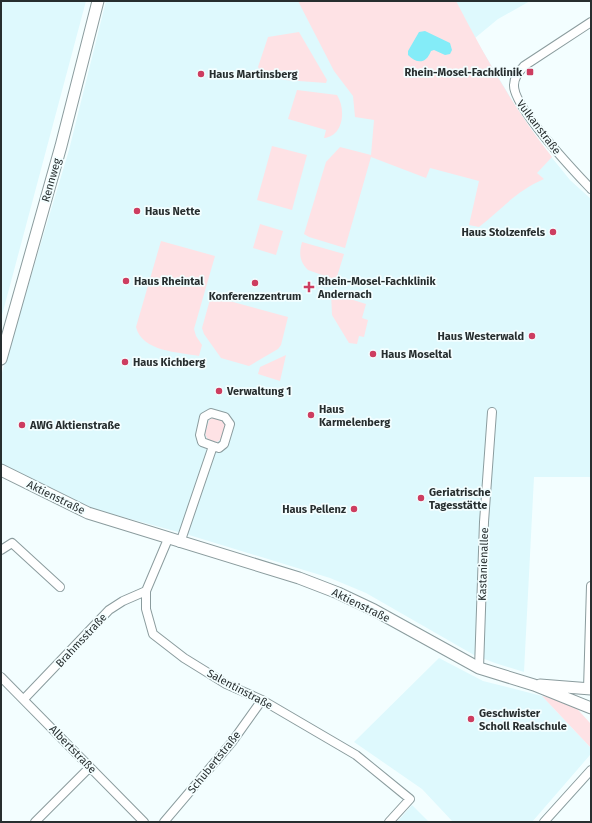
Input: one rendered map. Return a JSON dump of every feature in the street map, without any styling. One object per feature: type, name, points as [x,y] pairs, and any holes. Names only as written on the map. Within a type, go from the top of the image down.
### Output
[{"type":"street","name":"Rennweg","points":[[1,359],[61,146],[98,1]]},
{"type":"street","name":"Vulkanstraße","points":[[591,22],[524,66],[515,77],[514,86],[515,95],[540,131],[565,162],[591,189]]},
{"type":"street","name":"Kastanienallee","points":[[479,668],[484,522],[492,412]]},
{"type":"street","points":[[211,413],[225,417],[230,424],[224,444],[219,448],[213,446],[202,442],[200,436],[204,417],[211,413]]},
{"type":"street","points":[[180,543],[213,446]]},
{"type":"street","name":"Aktienstraße","points":[[1,470],[88,513],[180,543],[299,578],[338,593],[374,610],[479,668],[534,685],[591,708]]},
{"type":"street","name":"Salentinstraße","points":[[168,539],[146,591],[146,609],[153,634],[184,658],[226,684],[262,700],[356,755],[410,799],[389,822]]},
{"type":"street","points":[[1,550],[12,543],[60,587]]},
{"type":"street","points":[[589,689],[591,586]]},
{"type":"street","name":"Brahmsstraße","points":[[24,699],[109,610],[123,601],[146,591]]},
{"type":"street","name":"Albertstraße","points":[[1,677],[144,822]]},
{"type":"street","name":"Aktienstraße","points":[[534,685],[553,685],[589,689]]},
{"type":"street","name":"Schubertstraße","points":[[164,822],[232,742],[262,700]]},
{"type":"street","points":[[35,822],[90,767]]},
{"type":"street","points":[[544,822],[591,770]]},
{"type":"shaded area","points":[[1,1],[86,1],[1,319]]},
{"type":"shaded area","name":"Rhein-Mosel-Fachklinik Andernach","points":[[106,1],[530,1],[498,19],[475,38],[531,132],[570,180],[591,199],[591,477],[534,477],[524,672],[474,655],[366,593],[330,578],[189,535],[79,505],[1,464],[1,376],[69,150]]},
{"type":"shaded area","points":[[298,1],[456,1],[477,41],[512,101],[552,157],[537,173],[544,179],[525,189],[479,227],[469,225],[479,181],[430,168],[426,178],[371,157],[345,248],[309,237],[304,234],[326,162],[340,147],[371,155],[374,120],[355,117],[353,96],[334,71]]},
{"type":"shaded area","points":[[299,32],[327,80],[326,83],[285,80],[262,74],[258,67],[268,37]]},
{"type":"shaded area","points":[[297,90],[337,95],[342,107],[342,114],[339,127],[336,132],[331,136],[324,138],[326,130],[288,119]]},
{"type":"shaded area","points":[[272,146],[307,155],[292,210],[257,200]]},
{"type":"shaded area","points":[[260,224],[283,231],[276,255],[253,248]]},
{"type":"shaded area","points":[[161,241],[215,256],[194,329],[196,336],[202,345],[199,356],[172,352],[153,346],[146,342],[136,327]]},
{"type":"shaded area","points":[[302,242],[344,254],[336,280],[308,270],[300,257]]},
{"type":"shaded area","points":[[331,293],[366,304],[362,318],[368,320],[364,337],[359,336],[357,344],[349,343],[332,315]]},
{"type":"shaded area","points":[[211,296],[288,317],[281,345],[278,349],[249,366],[221,358],[204,334],[202,328]]},
{"type":"shaded area","points":[[286,355],[280,381],[258,374],[260,367]]},
{"type":"shaded area","points":[[214,417],[222,419],[226,424],[221,439],[217,442],[208,440],[205,434],[209,420]]},
{"type":"shaded area","name":"Geschwister Scholl Realschule","points":[[439,658],[483,681],[542,696],[591,748],[590,755],[532,822],[453,822],[422,789],[354,742]]},
{"type":"shaded area","points":[[542,696],[571,702],[590,723],[591,748]]},
{"type":"shaded area","points":[[412,805],[429,822],[397,822]]},
{"type":"water","points":[[425,31],[450,43],[452,50],[450,54],[445,55],[434,50],[431,51],[424,60],[418,61],[411,58],[408,55],[408,51],[419,32]]},
{"type":"place","name":"Rhein-Mosel-Fachklinik","points":[[530,72]]},
{"type":"place","name":"Haus Martinsberg","points":[[201,74]]},
{"type":"place","name":"Haus Nette","points":[[137,211]]},
{"type":"place","name":"Haus Stolzenfels","points":[[553,232]]},
{"type":"place","name":"Haus Rheintal","points":[[126,281]]},
{"type":"place","name":"Konferenzzentrum","points":[[255,283]]},
{"type":"place","name":"Rhein-Mosel-Fachklinik Andernach","points":[[309,287]]},
{"type":"place","name":"Haus Westerwald","points":[[532,336]]},
{"type":"place","name":"Haus Moseltal","points":[[373,354]]},
{"type":"place","name":"Haus Kichberg","points":[[125,362]]},
{"type":"place","name":"Verwaltung 1","points":[[219,391]]},
{"type":"place","name":"Haus Karmelenberg","points":[[311,415]]},
{"type":"place","name":"AWG Aktienstraße","points":[[22,425]]},
{"type":"place","name":"Geriatrische Tagesstätte","points":[[421,498]]},
{"type":"place","name":"Haus Pellenz","points":[[354,509]]},
{"type":"place","name":"Geschwister Scholl Realschule","points":[[471,719]]}]
